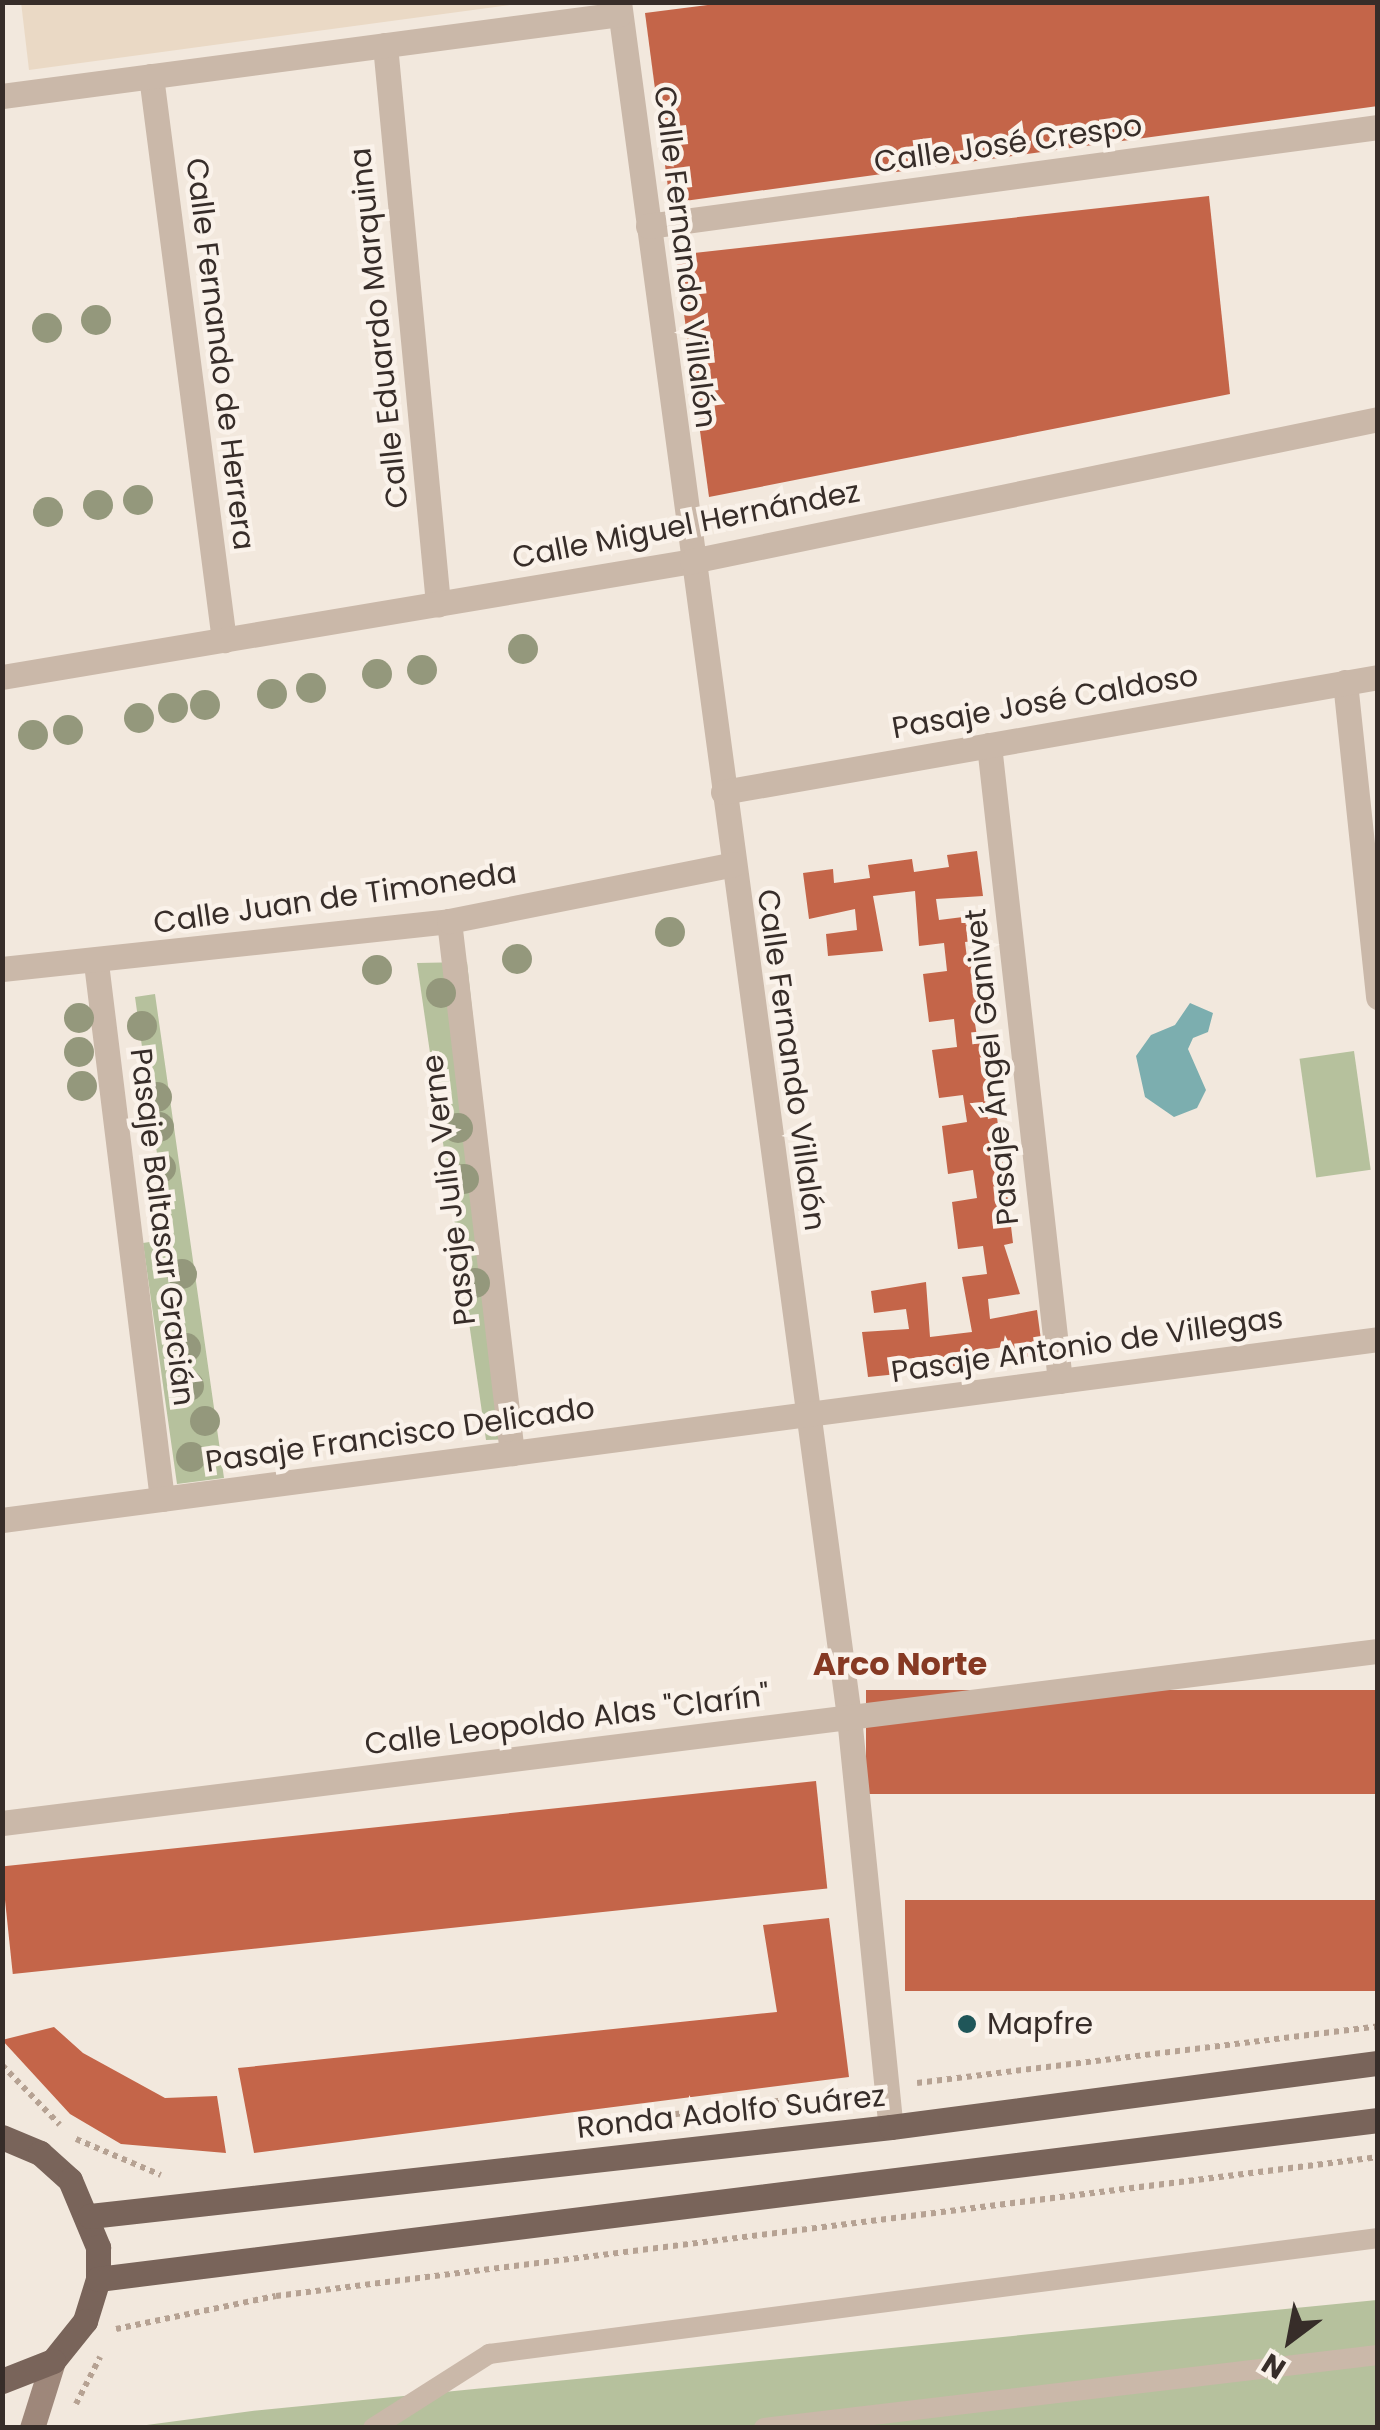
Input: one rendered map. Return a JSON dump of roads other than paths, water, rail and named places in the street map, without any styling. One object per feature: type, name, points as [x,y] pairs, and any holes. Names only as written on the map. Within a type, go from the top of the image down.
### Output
[{"type":"main road","name":"Ronda Adolfo Suárez","points":[[90,2216],[892,2127],[1378,2063]]},
{"type":"main road","points":[[98,2280],[1378,2120]]},
{"type":"main road","points":[[2,2137],[60,2171],[90,2216],[98,2280],[85,2320],[53,2361],[34,2422]]},
{"type":"main road","points":[[2,2382],[53,2361]]},
{"type":"street","points":[[2,96],[385,45],[620,8]]},
{"type":"street","name":"Calle Fernando Villalón","points":[[620,8],[849,1717],[892,2127]]},
{"type":"street","name":"Calle Eduardo Marquina","points":[[385,45],[438,604]]},
{"type":"street","name":"Calle Fernando de Herrera","points":[[151,76],[224,640]]},
{"type":"street","name":"Calle José Crespo","points":[[648,226],[1378,127]]},
{"type":"street","name":"Calle Miguel Hernández","points":[[2,677],[692,561],[1378,418]]},
{"type":"street","name":"Pasaje José Caldoso","points":[[723,792],[1378,676]]},
{"type":"street","points":[[1345,682],[1378,997]]},
{"type":"street","name":"Pasaje Ángel Ganivet","points":[[989,745],[1060,1381]]},
{"type":"street","name":"Calle Juan de Timoneda","points":[[2,969],[96,962],[450,920],[732,864]]},
{"type":"street","name":"Pasaje Julio Verne","points":[[450,920],[512,1453]]},
{"type":"street","name":"Pasaje Baltasar Gracián","points":[[96,962],[162,1499]]},
{"type":"street","name":"Pasaje Antonio de Villegas","points":[[806,1415],[1378,1339]]},
{"type":"street","name":"Pasaje Francisco Delicado","points":[[2,1520],[806,1415]]},
{"type":"street","name":"Calle Leopoldo Alas \"Clarín\"","points":[[2,1823],[1378,1651]]},
{"type":"lane","points":[[372,2428],[489,2354],[1378,2238]]},
{"type":"lane","points":[[764,2428],[1378,2354]]},
{"type":"water","points":[[1190,1003],[1213,1013],[1208,1032],[1193,1038],[1188,1049],[1206,1090],[1197,1108],[1174,1117],[1145,1097],[1136,1056],[1151,1035],[1175,1025]]},
{"type":"place","name":"Mapfre","points":[[967,2024]]},
{"type":"district","name":"Arco Norte","points":[[900,1664]]}]
